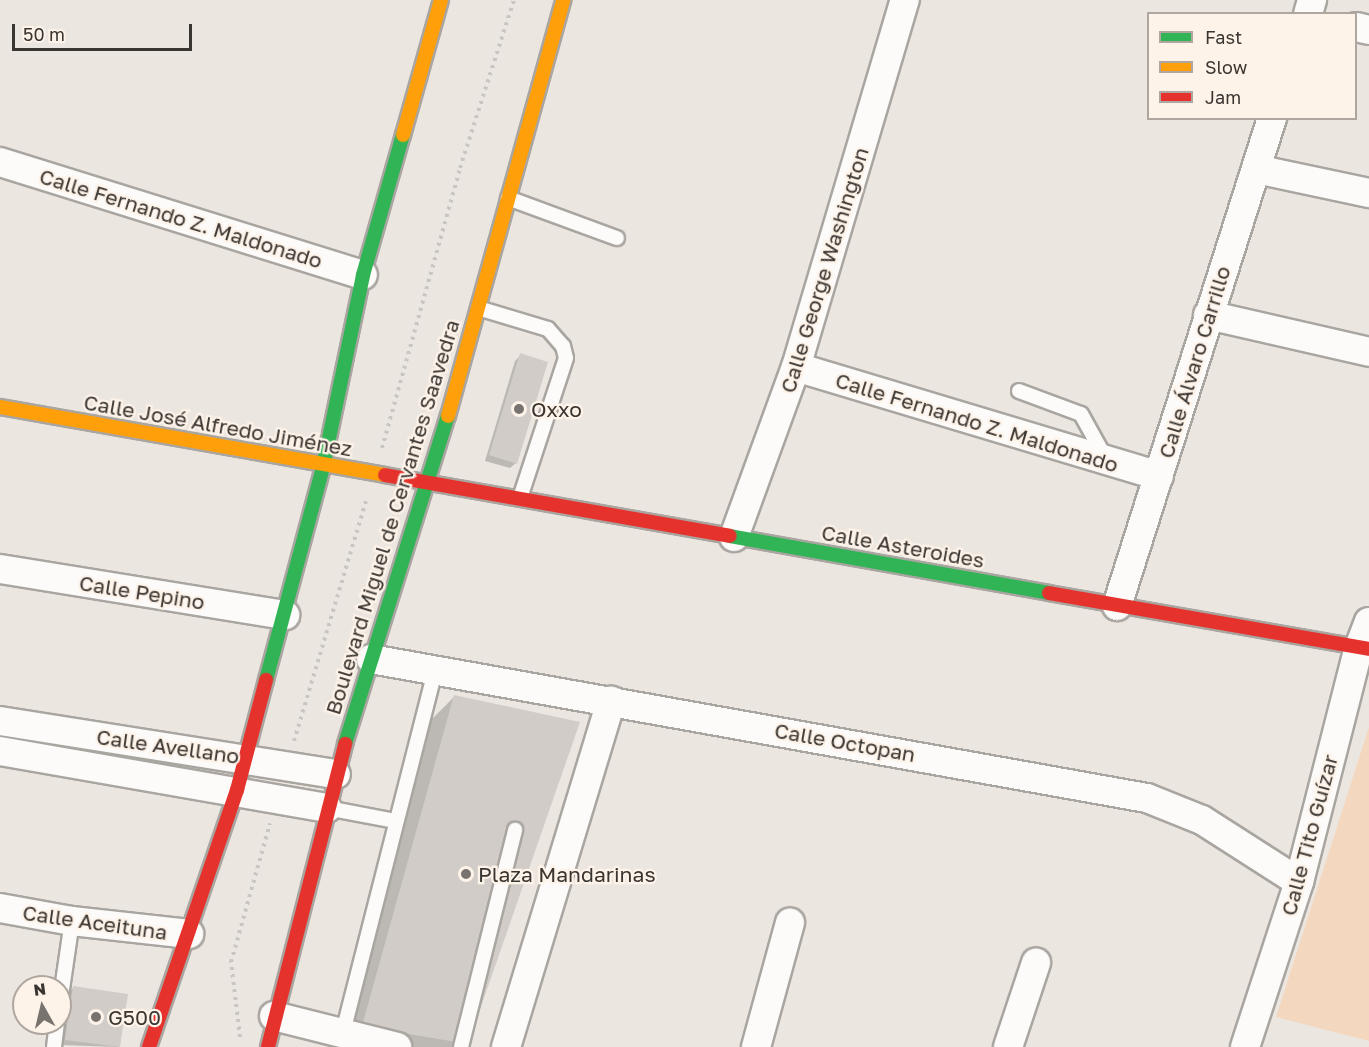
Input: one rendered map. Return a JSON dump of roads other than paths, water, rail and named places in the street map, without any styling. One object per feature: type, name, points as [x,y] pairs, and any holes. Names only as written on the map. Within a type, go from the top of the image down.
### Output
[{"type":"main road","points":[[149,1047],[237,790],[323,467],[363,275],[441,0]]},
{"type":"main road","name":"Boulevard Miguel de Cervantes Saavedra","points":[[268,1047],[336,774],[429,483],[563,0]]},
{"type":"main road","name":"Calle José Alfredo Jiménez","points":[[0,407],[323,467],[429,483]]},
{"type":"main road","name":"Calle Asteroides","points":[[429,483],[1363,650]]},
{"type":"street","name":"Calle George Washington","points":[[734,537],[796,367],[905,0]]},
{"type":"street","name":"Calle Álvaro Carrillo","points":[[1117,606],[1271,120]]},
{"type":"street","name":"Calle Fernando Z. Maldonado","points":[[0,162],[363,275]]},
{"type":"street","points":[[1256,169],[1369,193]]},
{"type":"street","points":[[1208,315],[1369,352]]},
{"type":"street","name":"Calle Fernando Z. Maldonado","points":[[796,367],[1159,476]]},
{"type":"street","name":"Calle Pepino","points":[[0,569],[285,615]]},
{"type":"street","name":"Calle Tito Guízar","points":[[1245,1047],[1299,882],[1369,622]]},
{"type":"street","name":"Calle Octopan","points":[[371,659],[436,668],[1147,798],[1202,820],[1299,882]]},
{"type":"street","points":[[506,1047],[611,701]]},
{"type":"street","name":"Calle Avellano","points":[[0,721],[246,757],[336,774]]},
{"type":"street","name":"Calle Avellano","points":[[0,751],[237,790],[327,808]]},
{"type":"street","name":"Calle Aceituna","points":[[0,908],[72,921],[189,934]]},
{"type":"street","points":[[756,1047],[790,923]]},
{"type":"street","points":[[1008,1047],[1036,963]]},
{"type":"street","points":[[274,1016],[340,1041],[397,1047]]},
{"type":"lane","points":[[508,198],[617,238]]},
{"type":"lane","points":[[477,308],[548,329],[563,346],[566,358],[520,498]]},
{"type":"lane","points":[[1019,391],[1081,414],[1107,460]]},
{"type":"lane","points":[[340,1041],[436,668]]},
{"type":"lane","points":[[327,808],[395,821]]},
{"type":"lane","points":[[460,1047],[515,830]]},
{"type":"lane","points":[[64,975],[72,921]]},
{"type":"place","name":"Oxxo","points":[[519,409]]},
{"type":"place","name":"Plaza Mandarinas","points":[[466,874]]},
{"type":"place","name":"G500","points":[[96,1017]]}]
